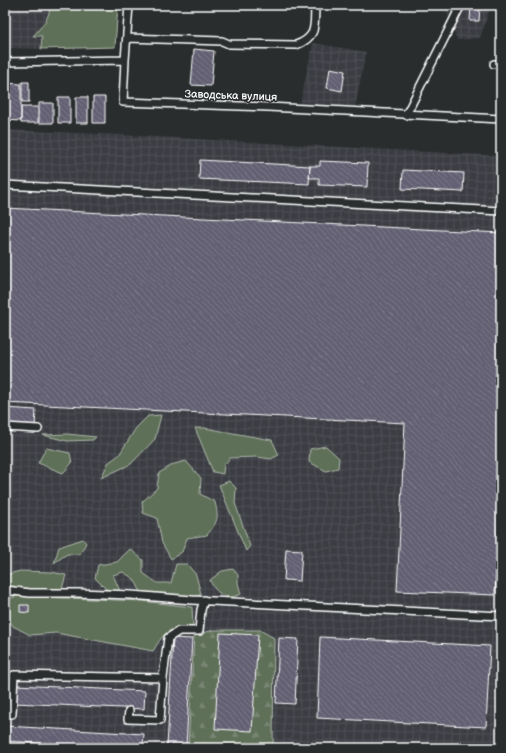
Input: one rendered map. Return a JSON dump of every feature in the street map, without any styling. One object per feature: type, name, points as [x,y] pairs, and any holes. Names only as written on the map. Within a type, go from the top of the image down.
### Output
[{"type":"street","points":[[5,62],[125,60],[129,5]]},
{"type":"street","points":[[127,38],[222,41],[229,44],[296,45],[306,41],[314,30],[315,5]]},
{"type":"street","points":[[406,115],[461,5]]},
{"type":"street","name":"Заводська вулиця","points":[[125,60],[123,102],[268,107],[501,119]]},
{"type":"street","points":[[5,185],[501,211]]},
{"type":"street","points":[[5,427],[38,429]]},
{"type":"street","points":[[5,590],[30,592],[78,592],[501,616]]},
{"type":"street","points":[[129,711],[128,719],[160,720],[168,638],[179,631],[199,631],[201,610],[204,600]]},
{"type":"street","points":[[5,714],[12,714],[14,675],[163,678]]},
{"type":"shaded area","points":[[5,5],[118,5],[115,47],[41,49],[5,48]]},
{"type":"shaded area","points":[[444,5],[491,5],[480,38],[457,40]]},
{"type":"shaded area","points":[[313,43],[366,52],[355,107],[300,104]]},
{"type":"shaded area","points":[[5,130],[501,156],[501,748],[5,748]]},
{"type":"green space","points":[[50,5],[118,5],[115,47],[41,49],[42,36],[33,36],[47,18]]},
{"type":"green space","points":[[161,415],[155,439],[131,464],[101,478],[108,463],[119,455],[136,428],[148,416]]},
{"type":"green space","points":[[195,428],[205,428],[272,440],[279,455],[271,459],[257,457],[230,458],[224,465],[223,474],[213,472]]},
{"type":"green space","points":[[67,434],[96,437],[93,440],[67,441],[43,435]]},
{"type":"green space","points":[[326,446],[339,458],[338,468],[326,471],[309,462],[310,449]]},
{"type":"green space","points":[[46,448],[70,453],[72,463],[63,473],[38,463]]},
{"type":"green space","points":[[186,461],[201,478],[200,494],[215,502],[217,520],[207,535],[187,538],[182,552],[171,559],[162,543],[157,518],[143,513],[142,502],[157,488],[159,473],[174,464]]},
{"type":"green space","points":[[229,481],[236,488],[235,503],[250,546],[246,551],[219,485]]},
{"type":"green space","points":[[83,539],[86,543],[80,554],[67,554],[54,563],[59,547]]},
{"type":"green space","points":[[130,549],[143,560],[143,573],[157,583],[171,583],[176,564],[187,564],[196,575],[201,594],[195,597],[141,592],[134,579],[123,572],[113,575],[120,591],[106,589],[95,578],[98,565],[117,562]]},
{"type":"green space","points":[[233,569],[238,575],[238,583],[241,594],[231,597],[222,595],[215,589],[210,580],[222,571]]},
{"type":"green space","points":[[20,571],[51,572],[66,575],[62,589],[33,589],[5,585],[5,575]]},
{"type":"green space","points":[[17,596],[142,601],[192,607],[193,626],[168,631],[153,651],[56,633],[30,635],[13,626],[5,615],[5,600]]},
{"type":"green space","points":[[214,630],[260,630],[274,638],[273,748],[188,748],[194,635]]},
{"type":"building","points":[[471,5],[480,5],[479,21],[470,21]]},
{"type":"building","points":[[194,49],[214,51],[211,86],[191,85]]},
{"type":"building","points":[[330,68],[345,71],[342,91],[327,88]]},
{"type":"building","points":[[22,82],[29,82],[29,102],[22,102]]},
{"type":"building","points":[[5,83],[21,84],[21,121],[5,120]]},
{"type":"building","points":[[58,97],[70,97],[70,123],[58,123]]},
{"type":"building","points":[[76,97],[88,97],[88,123],[76,123]]},
{"type":"building","points":[[93,97],[105,97],[105,123],[93,123]]},
{"type":"building","points":[[39,103],[53,103],[53,123],[39,123]]},
{"type":"building","points":[[21,107],[38,107],[38,123],[21,123]]},
{"type":"building","points":[[200,160],[310,166],[309,184],[199,179]]},
{"type":"building","points":[[320,161],[368,163],[367,187],[319,185],[319,178],[309,178],[310,166],[320,166]]},
{"type":"building","points":[[403,170],[464,173],[463,192],[402,189]]},
{"type":"building","points":[[5,208],[501,233],[501,468],[495,595],[397,591],[405,423],[5,403]]},
{"type":"building","points":[[5,408],[36,410],[35,426],[5,424]]},
{"type":"building","points":[[286,549],[302,550],[300,581],[284,580]]},
{"type":"building","points":[[20,605],[29,605],[29,613],[20,612]]},
{"type":"building","points":[[220,633],[258,635],[252,731],[215,729]]},
{"type":"building","points":[[320,637],[490,646],[486,727],[317,718]]},
{"type":"building","points":[[173,638],[192,639],[186,747],[167,746]]},
{"type":"building","points":[[279,638],[298,639],[295,704],[276,703]]},
{"type":"building","points":[[15,685],[145,691],[144,709],[14,703]]},
{"type":"building","points":[[5,726],[144,734],[143,748],[116,748],[5,741]]}]
